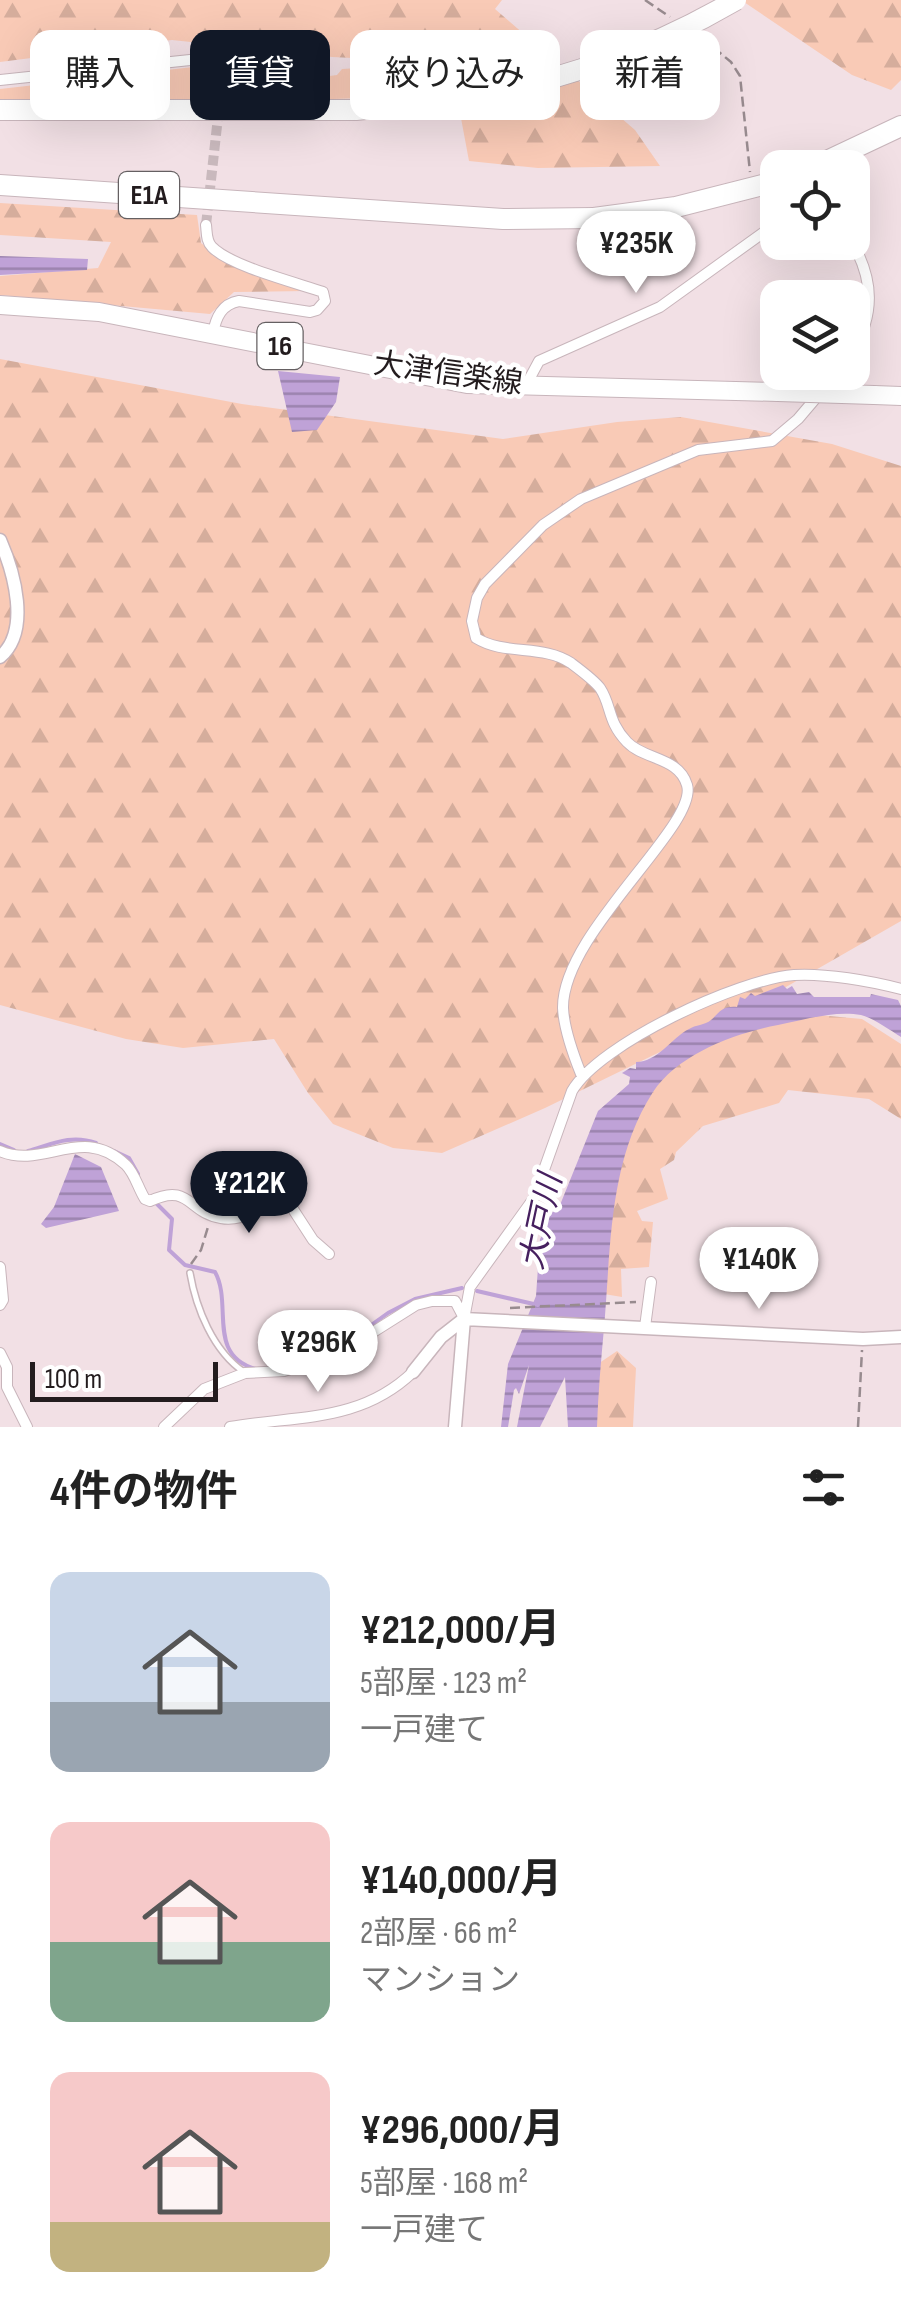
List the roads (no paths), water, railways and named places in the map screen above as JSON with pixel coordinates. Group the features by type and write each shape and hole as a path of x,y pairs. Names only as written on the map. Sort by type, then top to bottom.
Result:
{"highway":[{"path":"0,110 356,110 464,99 596,67 672,35 736,0"},
{"path":"850,150 901,126"},
{"name":"E1A","path":"0,185 503,219 640,213 760,186"}],"main road":[{"name":"大津信楽線","path":"0,305 99,312 467,384 901,396"}],"street":[{"path":"0,80 190,60"},
{"path":"206,225 208,242 215,250 250,267 323,292 325,301 310,312 239,301 228,303 215,318 213,333"},
{"path":"525,387 539,361 660,307 760,235"},
{"path":"581,1074 563,1008 569,976 593,928 677,822 688,800 688,785 676,767 630,746 610,722 600,688 568,661 545,653 491,647 476,638 472,621 477,598 525,540 582,498 698,450 772,441 823,390"},
{"path":"0,540 17,603 12,640 0,657"},
{"path":"455,1427 470,1287 534,1198 581,1074 628,1042 755,982 796,975 901,989"},
{"path":"0,1152 31,1156 84,1145 124,1163 140,1191 153,1200 167,1193 180,1194 226,1220 289,1203 313,1240 329,1254"},
{"path":"0,1266 0,1305"},
{"path":"645,1327 651,1282"},
{"path":"164,1427 204,1389 245,1373 284,1372 340,1354 397,1315 432,1301 455,1301 464,1319"},
{"path":"230,1427 354,1409 380,1398 413,1372 449,1330 464,1319 901,1337"},
{"path":"0,1353 6,1367 4,1385 27,1427"}],"lane":[{"path":"190,1272 197,1309 224,1351 245,1373"}],"waterway":[{"path":"28,1151 70,1140 96,1143"},
{"path":"0,1144 14,1150"},
{"path":"114,1151 129,1158 138,1174"},
{"path":"156,1203 172,1219 169,1250 185,1265 215,1272 226,1341 241,1362 256,1369"},
{"path":"299,1361 349,1341 415,1299 462,1288"},
{"path":"477,1291 538,1305"}],"tunnel":[{"path":"206,225 218,120"}],"water label":[{"name":"大戸川","path":"542,1222"}]}
